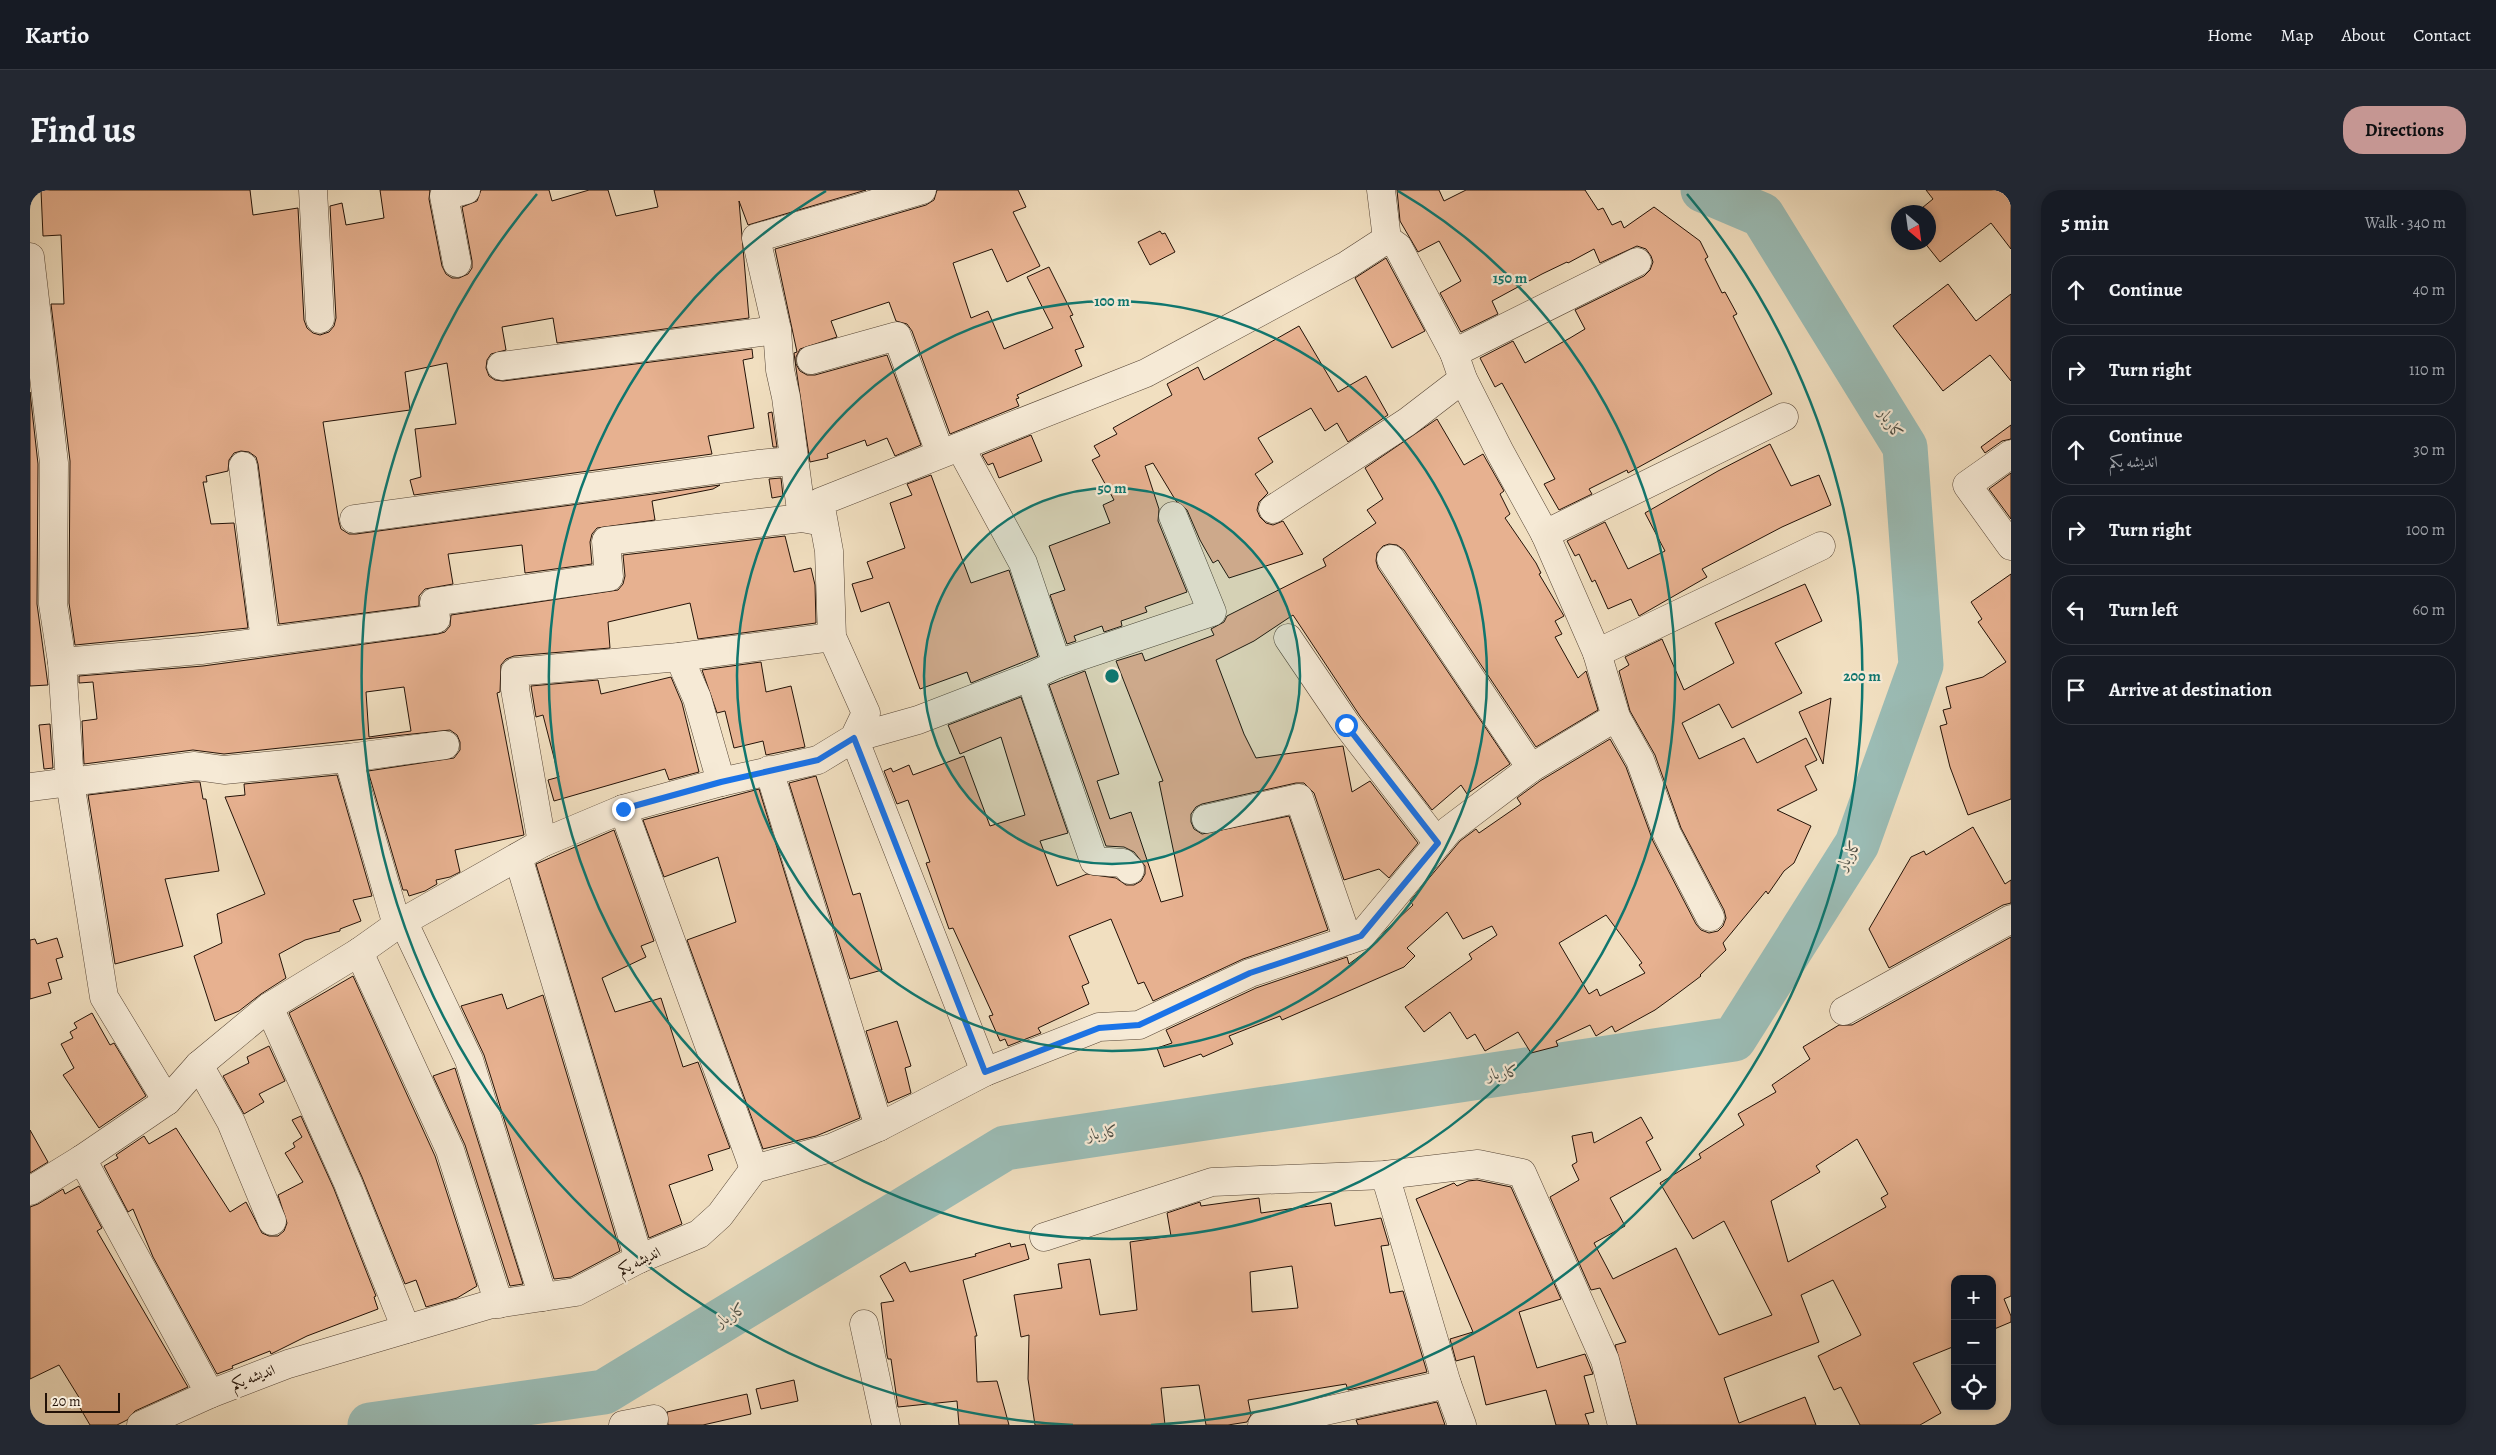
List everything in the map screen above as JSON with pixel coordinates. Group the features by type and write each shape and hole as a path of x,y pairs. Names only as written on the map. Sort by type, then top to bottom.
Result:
{"street":[{"path":"313,190 320,319"},
{"path":"457,263 444,196 466,190"},
{"path":"922,190 756,238 777,330 780,370 786,397 794,461 813,520 829,551 832,637 866,713 854,738 985,1072"},
{"path":"1381,190 1387,239 1398,247 1454,353 1464,379 1500,452 1545,534 1597,653 1616,717 1643,766 1667,834 1710,917"},
{"path":"813,520 820,502 1146,373 1347,265 1387,239"},
{"path":"30,258 54,463 54,604 62,662 70,782 104,997 167,1101"},
{"path":"1454,353 1637,262"},
{"path":"501,366 777,330"},
{"path":"811,360 897,336 950,450 1022,563 1057,664"},
{"path":"1273,509 1407,422 1464,379"},
{"path":"1545,534 1784,417"},
{"path":"2011,454 1966,484 2011,546"},
{"path":"354,519 758,464 794,461"},
{"path":"243,466 265,641"},
{"path":"30,1191 82,1159 167,1101 199,1065 269,1007 359,952 400,923 542,843 623,809 721,782 818,760 854,738 918,720 1030,677 1057,664 1212,612 1173,516"},
{"path":"62,662 201,650 436,619 434,602 609,577 606,541 813,520"},
{"path":"1597,653 1821,546"},
{"path":"1391,559 1531,768"},
{"path":"542,843 515,689 515,672 679,657 832,637"},
{"path":"1288,638 1346,725 1438,843"},
{"path":"679,657 697,698 721,782"},
{"path":"1030,677 1094,861 1123,863 1130,870"},
{"path":"623,809 754,1169 831,1148 879,1127 985,1072 1099,1028 1139,1025 1250,973 1361,936 1449,830 1531,768 1616,717"},
{"path":"30,787 195,766 224,770 348,758 445,745"},
{"path":"348,758 400,923 470,1060 543,1297"},
{"path":"769,770 879,1127"},
{"path":"1206,819 1299,798 1348,940"},
{"path":"518,857 638,1259"},
{"path":"1844,1011 2011,919"},
{"path":"359,952 450,1150 499,1304"},
{"path":"269,1007 348,1183 406,1329"},
{"path":"199,1065 231,1122 272,1221"},
{"path":"82,1159 210,1394"},
{"path":"1044,1237 1212,1182 1385,1175 1478,1164 1522,1173 1605,1360 1622,1425"},
{"name":"اندیشه یکم","path":"141,1425 210,1394 288,1364 499,1304 576,1292 638,1259 699,1234 720,1216 754,1169"},
{"path":"1385,1175 1447,1384 1462,1425"},
{"path":"864,1324 886,1425"},
{"path":"1262,1425 1447,1384"},
{"path":"623,1425 654,1419"}],"building":[{"path":"41,190 250,190 253,215 298,208 304,320 307,328 313,333 320,335 329,332 334,326 336,318 330,206 342,203 346,225 384,218 380,190 430,190 429,199 442,266 446,274 452,278 459,278 468,274 472,268 462,207 477,201 481,190 549,190 552,201 589,190 608,190 616,216 658,207 654,190 866,190 748,225 739,201 749,318 557,343 553,318 502,327 506,350 491,354 487,360 486,368 489,376 495,380 503,381 752,349 753,358 743,360 754,428 708,436 712,454 414,495 410,480 421,477 415,429 456,424 447,363 405,372 410,410 323,422 339,522 341,529 349,534 720,485 713,489 652,501 655,520 597,528 592,534 590,542 592,564 525,573 522,545 448,554 453,584 425,589 419,596 419,606 279,624 258,464 256,457 249,452 241,451 234,453 229,460 228,471 206,476 207,482 203,482 211,524 234,523 248,628 75,645 69,603 70,461 51,304 64,304 61,235 43,236"},
{"path":"937,190 1018,190 1026,207 1013,212 1040,266 1007,282 992,249 953,263 971,318 988,311 1004,349 1053,328 1027,277 1049,267 1073,315 1070,316 1084,347 1075,350 1082,366 1017,395 1019,398 1016,399 1019,406 950,434 912,331 907,324 896,321 889,302 831,321 837,337 800,349 796,357 796,364 800,371 807,375 815,375 887,355 921,445 895,456 887,438 867,446 865,440 827,454 828,458 810,462 794,353 797,352 775,249 926,205 934,200"},
{"path":"1397,190 1439,190 1444,201 1466,190 1585,190 1598,210 1603,208 1612,225 1621,221 1624,228 1654,207 1700,241 1708,257 1705,259 1722,293 1725,292 1737,314 1733,316 1772,394 1628,473 1627,470 1589,489 1592,494 1559,510 1544,484 1555,479 1502,383 1495,387 1480,358 1513,341 1525,363 1570,338 1585,329 1575,310 1644,276 1650,270 1653,262 1651,256 1646,249 1637,246 1600,263 1594,249 1492,301 1498,314 1461,332 1440,293 1461,281 1439,241 1418,252 1400,221"},
{"path":"1926,190 2011,190 2011,249 1991,223 1940,262 1930,250 1936,250 1936,205 1926,205 1933,199"},
{"path":"1160,231 1162,234 1165,233 1175,252 1150,265 1138,242"},
{"path":"1386,258 1425,331 1392,348 1355,278"},
{"path":"1948,284 1976,321 2011,294 2011,381 1990,355 1943,391 1893,326"},
{"path":"1299,326 1338,392 1366,376 1388,415 1348,442 1337,423 1325,431 1311,408 1258,438 1273,462 1255,474 1268,493 1259,502 1257,510 1260,517 1266,523 1273,525 1283,521 1303,554 1229,578 1218,560 1213,563 1200,540 1187,510 1176,501 1153,463 1145,466 1159,509 1158,521 1187,592 1145,607 1147,612 1121,621 1122,626 1104,632 1102,626 1074,636 1076,641 1067,644 1050,595 1065,590 1049,546 1110,523 1103,505 1114,500 1092,460 1100,456 1094,446 1117,434 1113,428 1172,395 1167,384 1198,367 1204,380"},
{"path":"30,392 38,464 37,604 48,685 30,686"},
{"path":"772,412 777,447 773,447 768,413"},
{"path":"1437,419 1464,465 1483,454 1504,491 1500,494 1510,514 1505,518 1536,563 1541,573 1539,574 1564,616 1555,621 1562,634 1555,637 1578,678 1586,671 1598,710 1536,747 1404,550 1397,545 1389,544 1383,546 1377,553 1376,561 1378,568 1510,764 1467,794 1461,785 1432,810 1360,716 1293,615 1254,641 1216,660 1244,734 1256,758 1343,746 1352,792 1370,781 1418,843 1389,878 1379,869 1344,880 1314,793 1304,783 1296,783 1202,804 1196,807 1191,814 1191,822 1194,829 1202,834 1289,816 1328,930 1243,959 1153,1001 1144,982 1138,984 1111,919 1069,936 1089,983 1082,986 1089,1004 1038,1028 1041,1033 1008,1046 1005,1039 1000,1041 989,1016 993,1015 953,928 949,929 926,863 930,862 908,800 897,804 884,771 891,768 893,772 909,765 913,775 964,756 990,826 1025,815 1001,737 960,754 948,725 1021,697 1068,833 1040,841 1057,886 1087,874 1116,878 1126,885 1134,885 1141,881 1145,874 1145,866 1134,852 1124,847 1106,846 1049,685 1085,671 1119,774 1097,781 1110,819 1131,812 1161,902 1183,896 1159,782 1163,781 1116,661 1142,653 1145,661 1214,635 1211,629 1224,622 1227,616 1326,566 1323,559 1376,523 1367,510 1383,499 1365,468"},
{"path":"2011,425 2011,439 2002,441 1985,453 1981,447"},
{"path":"1031,435 1042,461 999,478 993,463 988,465 982,455"},
{"path":"1770,444 1791,486 1819,475 1831,505 1782,527 1702,569 1707,577 1639,616 1631,599 1608,609 1595,580 1592,582 1579,554 1575,556 1567,541 1605,522 1628,569 1665,551 1645,513"},
{"path":"2011,473 2011,519 1989,489"},
{"path":"931,475 971,583 1009,570 1038,656 971,683 967,672 920,689 889,602 861,612 852,584 873,578 867,562 905,548 890,503 912,495 907,484"},
{"path":"781,478 783,496 772,498 769,479"},
{"path":"785,536 794,572 811,568 815,585 816,623 698,639 690,603 608,622 610,648 514,656 506,659 501,665 500,692 497,693 524,835 455,850 460,872 450,877 436,880 437,884 425,891 409,896 407,890 403,890 368,771 454,758 460,750 460,742 457,735 450,730 224,754 193,750 84,764 82,721 97,719 93,682 79,683 79,676 203,666 438,634 445,632 450,626 451,615 618,590 623,584 625,576 623,555","holes":["404,687 411,731 369,737 366,692"]},
{"path":"2011,574 2011,799 1968,815 1950,767 1940,726 1947,724 1943,710 1951,708 1946,687 1983,677 2006,662 1978,622 1982,619 1971,602"},
{"path":"1805,584 1822,621 1775,643 1802,693 1732,728 1719,704 1682,723 1699,759 1744,738 1757,763 1806,738 1817,760 1805,766 1817,790 1777,810 1811,826 1794,863 1784,871 1768,894 1766,891 1723,943 1726,950 1701,976 1655,1010 1615,1032 1612,1026 1596,1036 1590,1025 1556,1041 1558,1046 1531,1053 1518,1032 1485,1051 1475,1034 1467,1039 1450,1012 1424,1032 1405,1007 1472,959 1469,954 1497,935 1492,926 1463,939 1447,912 1407,948 1415,956 1404,967 1282,1020 1280,1016 1229,1036 1233,1044 1203,1057 1201,1054 1164,1067 1157,1048 1172,1043 1166,1030 1256,988 1347,957 1349,964 1373,946 1386,930 1413,905 1410,901 1460,841 1476,829 1479,833 1521,804 1517,798 1540,781 1610,739 1626,767 1653,841 1696,924 1701,930 1709,933 1718,931 1723,926 1726,918 1724,910 1681,828 1655,755 1630,711 1619,671 1629,665 1625,657 1662,639 1684,690 1734,663 1715,623","holes":["1606,915 1642,963 1639,965 1645,973 1600,996 1597,989 1589,994 1559,943"]},
{"path":"761,662 766,692 791,686 805,747 766,755 763,741 734,748 725,711 717,713 702,670"},
{"path":"671,677 682,703 699,772 669,780 665,769 554,801 548,780 559,777 543,715 536,717 531,686 598,680 601,694"},
{"path":"1831,698 1823,764 1799,712"},
{"path":"50,724 53,768 44,769 39,725"},
{"path":"337,775 372,896 353,900 361,921 340,929 340,931 305,940 279,954 286,978 239,1011 215,1021 194,956 222,943 217,914 265,894 225,797 245,795 244,784"},
{"path":"816,776 853,895 860,893 882,970 850,979 789,783"},
{"path":"200,782 203,799 206,799 219,871 165,879 183,946 115,964 88,795"},
{"path":"759,789 860,1118 816,1136 763,1149 687,940 736,922 718,857 664,877 643,820"},
{"path":"1973,827 2005,884 2011,880 2011,903 2003,905 1889,968 1869,929 1911,857 1924,851 1926,855"},
{"path":"614,830 654,941 641,946 646,957 602,978 615,1012 661,998 683,1067 698,1062 730,1148 708,1155 713,1170 669,1185 682,1224 649,1238 536,864"},
{"path":"2011,937 2011,1296 2004,1299 2011,1316 2011,1322 1996,1328 1996,1275 1951,1275 1951,1348 1913,1363 1941,1413 1920,1425 1860,1425 1841,1387 1834,1390 1818,1356 1861,1335 1833,1280 1801,1295 1819,1342 1724,1378 1739,1423 1805,1397 1816,1425 1637,1425 1615,1345 1626,1342 1600,1288 1591,1290 1550,1197 1579,1180 1572,1165 1577,1162 1572,1136 1592,1132 1594,1143 1641,1117 1653,1138 1646,1142 1661,1170 1610,1198 1625,1226 1594,1243 1613,1279 1676,1248 1719,1335 1772,1315 1724,1221 1693,1239 1660,1183 1701,1158 1699,1154 1744,1125 1738,1114 1776,1092 1772,1085 1810,1059 1803,1047 1839,1025 1852,1025","holes":["1857,1139 1888,1194 1881,1198 1886,1207 1788,1262 1771,1201 1820,1172 1816,1166"]},
{"path":"57,938 63,957 56,959 62,979 48,983 51,993 30,999 30,940 35,939 37,944"},
{"path":"353,976 435,1156 477,1286 457,1298 426,1307 416,1280 405,1284 362,1177 289,1013"},
{"path":"502,994 507,1009 543,995 620,1251 571,1277 554,1279 484,1055 461,1006"},
{"path":"92,1013 110,1045 114,1043 146,1096 99,1128 63,1075 74,1068 61,1044 73,1038 70,1032 77,1028 74,1023"},
{"path":"897,1021 911,1066 905,1068 911,1093 888,1103 866,1031"},
{"path":"269,1046 285,1081 259,1094 264,1102 244,1114 223,1076 249,1063 247,1057"},
{"path":"455,1068 523,1284 510,1286 465,1145 433,1076"},
{"path":"301,1116 334,1189 376,1296 374,1297 378,1309 307,1336 271,1354 270,1351 232,1366 233,1368 217,1374 153,1257 133,1209 128,1212 104,1166 118,1158 116,1155 144,1136 149,1144 176,1128 230,1212 246,1202 262,1233 269,1236 278,1236 284,1231 287,1223 278,1195 303,1182 285,1153 295,1147 293,1143 302,1137 292,1120"},
{"path":"30,1130 48,1162 30,1173"},
{"path":"1477,1180 1511,1187 1561,1299 1519,1312 1537,1368 1585,1354 1593,1374 1584,1376 1594,1412 1585,1414 1589,1425 1556,1425 1546,1390 1486,1405 1474,1356 1456,1361 1450,1339 1473,1332 1416,1199 1454,1183 1457,1186 1468,1181"},
{"path":"79,1186 102,1228 97,1231 188,1387 135,1411 127,1420 117,1425 90,1425 76,1401 80,1399 59,1365 30,1379 30,1207 63,1189 65,1194"},
{"path":"1259,1198 1261,1213 1331,1203 1335,1226 1381,1218 1389,1245 1381,1246 1390,1293 1403,1291 1427,1372 1348,1390 1346,1384 1248,1400 1251,1415 1247,1422 1228,1425 1206,1425 1199,1385 1161,1388 1165,1425 1035,1425 1028,1379 1029,1335 1021,1337 1014,1295 1062,1288 1058,1264 1090,1259 1100,1315 1137,1310 1130,1242 1171,1236 1167,1213 1200,1202 1201,1206","holes":["1292,1266 1298,1308 1252,1312 1250,1272"]},
{"path":"1010,1243 1011,1247 1025,1244 1029,1259 963,1280 977,1336 975,1336 977,1382 997,1381 1009,1425 959,1425 957,1401 898,1407 891,1359 888,1359 887,1355 881,1303 894,1301 880,1276 905,1262 910,1272 976,1256 975,1254"},
{"path":"794,1380 798,1401 761,1409 756,1389"},
{"path":"747,1394 751,1414 703,1425 668,1425 667,1412"},
{"path":"1437,1402 1445,1425 1358,1425 1356,1420"}],"waterway":[{"name":"کاربار","path":"370,1425 604,1392 1005,1148 1734,1039 1857,844 1921,665 1905,447 1762,215 1703,190"}],"route":[{"path":"623,809 721,782 818,760 854,738 985,1072 1099,1028 1139,1025 1250,973 1361,936 1438,843 1346,725"}]}
